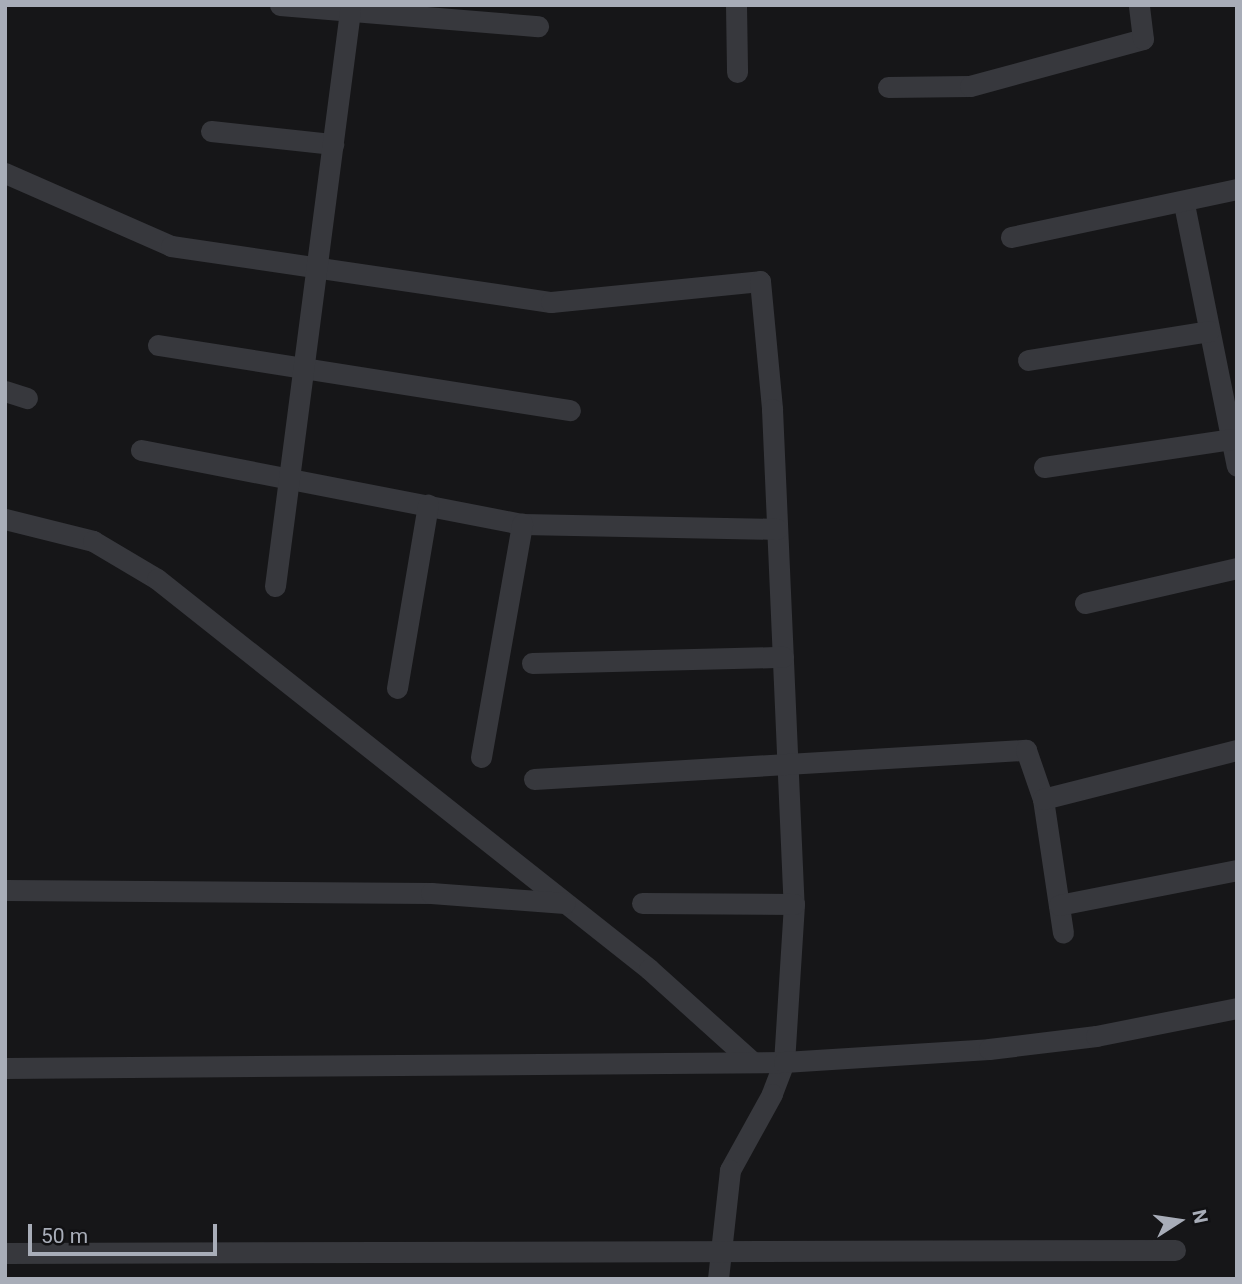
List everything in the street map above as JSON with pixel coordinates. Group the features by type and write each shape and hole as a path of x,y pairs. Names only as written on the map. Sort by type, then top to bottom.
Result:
{"street":[{"path":"280,5 350,12 409,11 538,26"},
{"path":"736,5 737,72"},
{"path":"888,87 970,86 1143,39 1139,5"},
{"path":"275,586 350,12"},
{"path":"211,131 333,144"},
{"path":"5,173 171,246 551,302 760,281 777,529 794,904 784,1062 772,1094 730,1170 717,1252 718,1279"},
{"path":"1012,237 1184,205 1237,189"},
{"path":"1184,205 1237,466"},
{"path":"1028,360 1209,331"},
{"path":"158,345 570,410"},
{"path":"5,391 27,398"},
{"path":"1044,467 1231,439"},
{"path":"141,450 522,524 777,529"},
{"path":"397,688 428,505"},
{"path":"5,519 93,541 158,579 565,903 751,1061"},
{"path":"481,757 522,524"},
{"path":"1085,603 1237,568"},
{"path":"532,663 783,657"},
{"path":"534,779 1026,750 1043,799 1063,933"},
{"path":"1043,799 1237,750"},
{"path":"1059,905 1237,870"},
{"path":"5,890 431,893 565,903"},
{"path":"642,904 794,904"},
{"path":"5,1068 784,1062 989,1049 1096,1036 1237,1008"},
{"path":"5,1253 1175,1250"}]}
